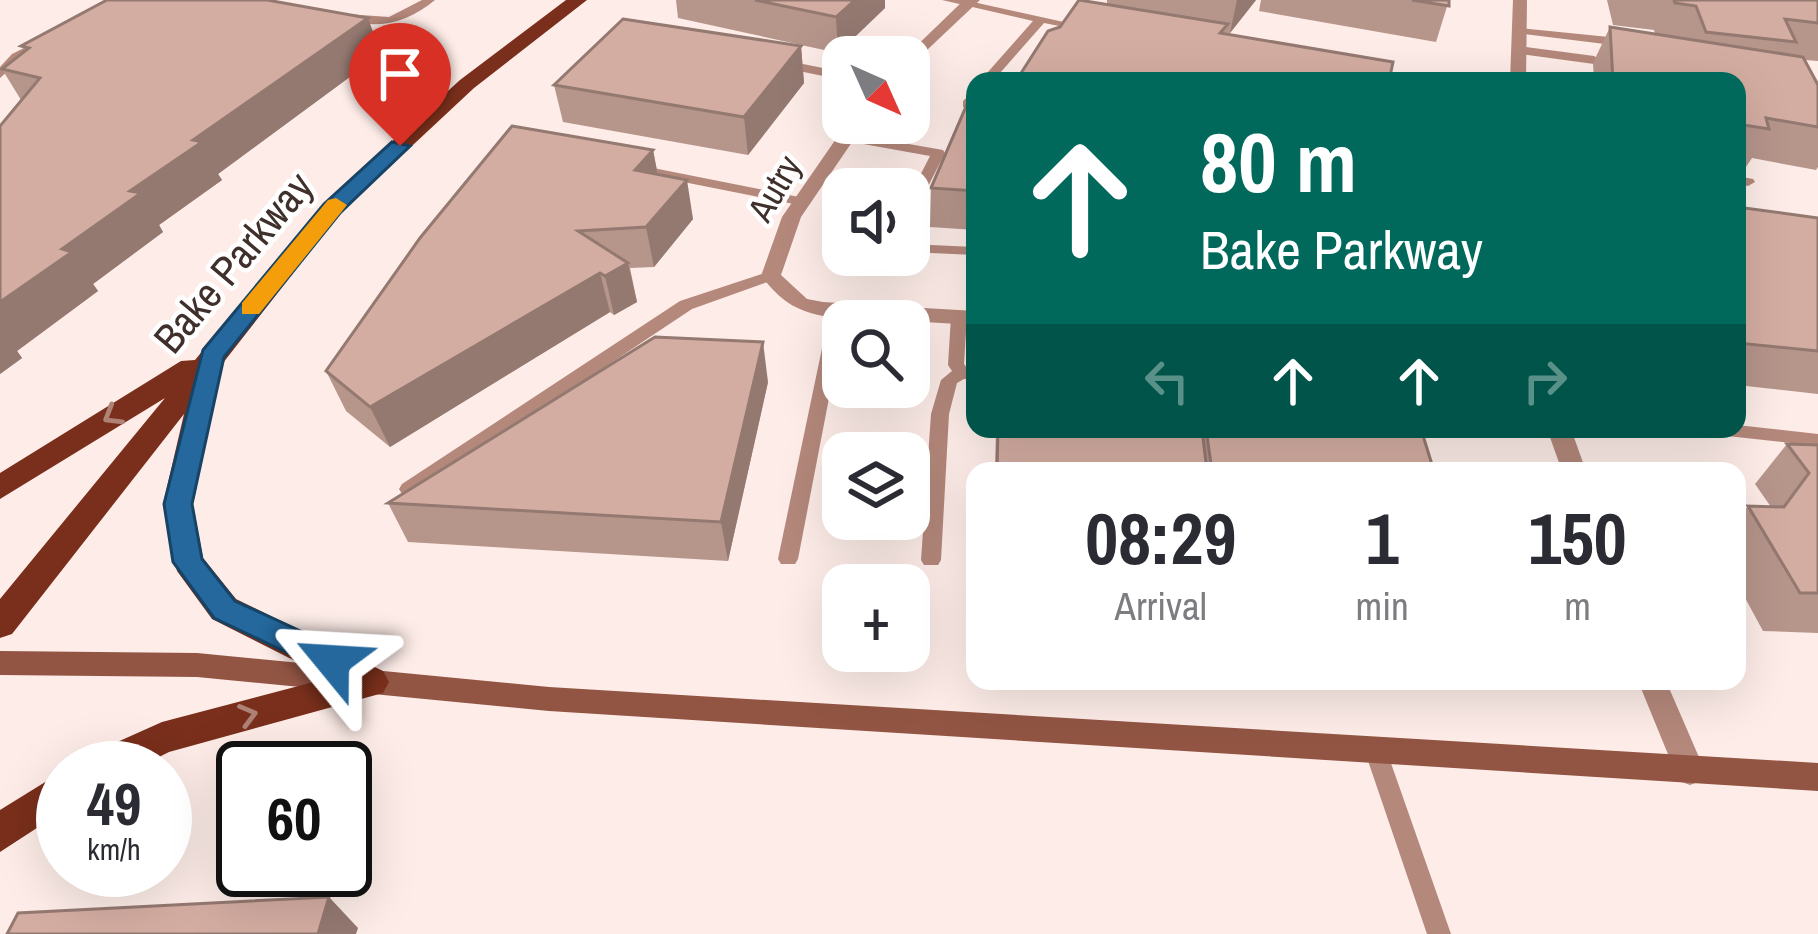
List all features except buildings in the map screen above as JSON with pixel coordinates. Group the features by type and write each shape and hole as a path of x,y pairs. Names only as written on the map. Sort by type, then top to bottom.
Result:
{"main road":[{"name":"Bake Parkway","path":"0,624 332,208 467,84 578,0"},
{"path":"0,488 212,356"},
{"path":"212,356 178,504 188,562 224,609 371,682"},
{"path":"0,663 197,665 549,699 1818,777"},
{"path":"156,741 371,682"},
{"path":"0,833 36,808"}],"street":[{"path":"1517,0 1518,72"},
{"path":"930,41 970,2"},
{"name":"Autry","path":"776,283 772,257 842,144"},
{"path":"776,283 800,304 822,307"},
{"path":"930,315 966,317"},
{"path":"1656,690 1690,770"}],"lane":[{"path":"340,16 397,22 430,0"},
{"path":"948,0 1111,33"},
{"path":"994,72 1040,20"},
{"path":"0,74 16,57 65,30"},
{"path":"1519,31 1645,45"},
{"path":"1519,50 1594,60"},
{"path":"761,60 822,72"},
{"path":"904,144 938,153 930,169"},
{"path":"617,165 804,202"},
{"path":"930,249 966,251"},
{"path":"408,489 686,305 776,283"},
{"path":"966,320 954,354 966,371"},
{"path":"931,560 943,392 949,380 966,375"},
{"path":"788,559 822,390"},
{"path":"1746,432 1818,440"},
{"path":"1375,749 1439,934"}],"slow traffic":[{"path":"250,308 336,205"}],"route":[{"path":"332,661 224,609 188,562 178,504 212,356 332,208 400,146"}]}
